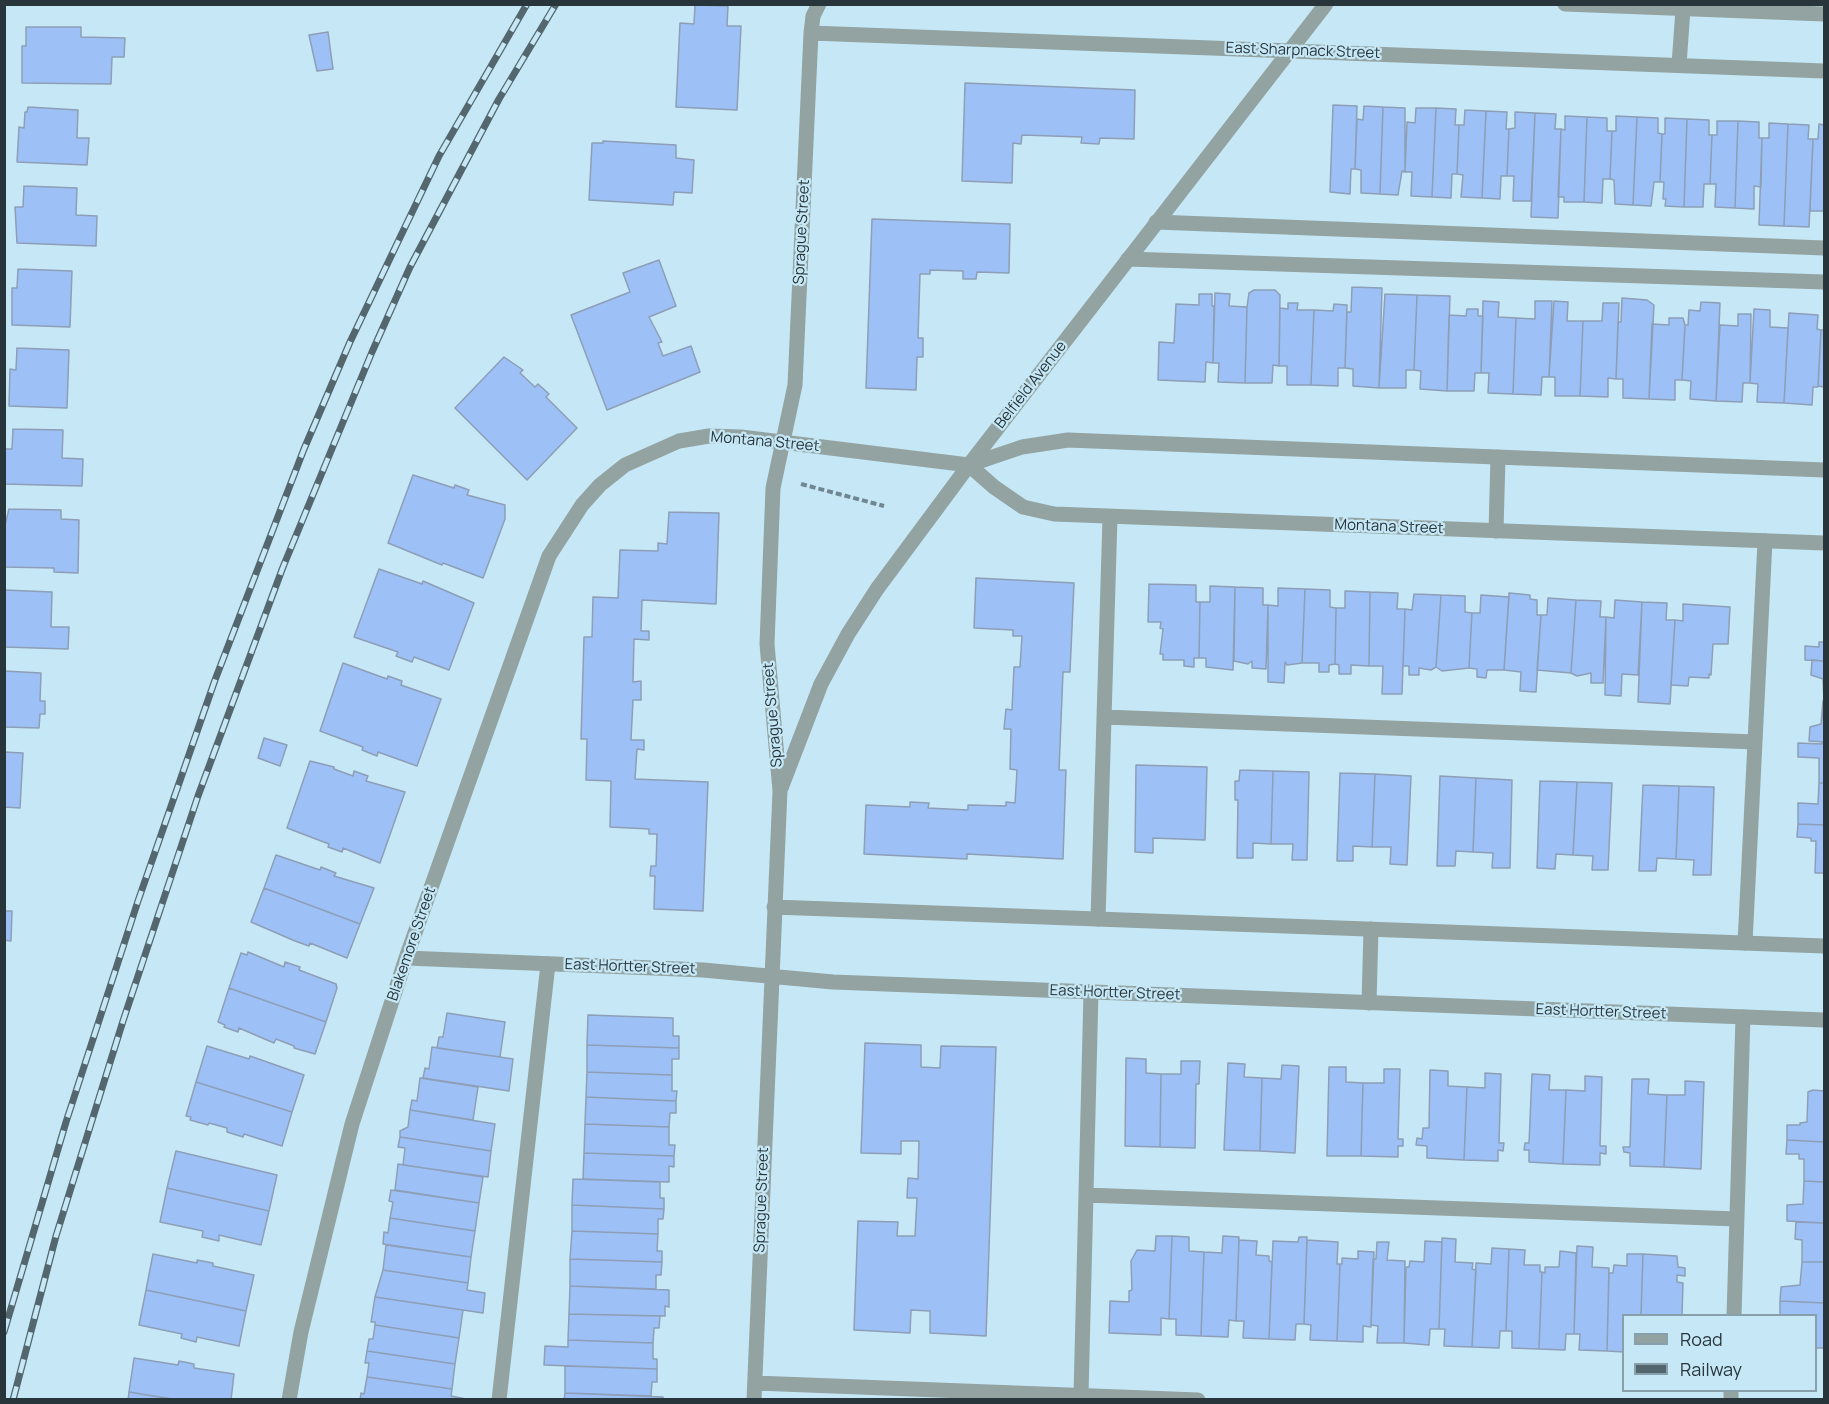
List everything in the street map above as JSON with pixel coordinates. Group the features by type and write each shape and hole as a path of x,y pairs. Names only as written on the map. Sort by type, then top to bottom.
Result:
{"street":[{"path":"811,33 813,16 819,4"},
{"name":"Belfield Avenue","path":"780,791 821,684 848,634 910,543 1326,4"},
{"path":"1565,4 1824,14"},
{"path":"1678,65 1683,9"},
{"name":"East Sharpnack Street","path":"811,33 1824,71"},
{"name":"Sprague Street","path":"754,1400 780,791 767,644 773,488 795,385 811,33"},
{"path":"1156,222 1824,248"},
{"path":"1128,259 1824,282"},
{"name":"Montana Street","path":"582,505 625,465 679,441 709,436 783,442 969,465 1022,447 1068,440 1824,470"},
{"path":"1496,531 1498,457"},
{"name":"Montana Street","path":"969,465 994,487 1023,507 1054,514 1824,543"},
{"name":"Blakemore Street","path":"289,1400 301,1332 335,1184 366,1079 406,958 549,556 582,505"},
{"path":"1098,919 1110,517"},
{"path":"1745,943 1765,541"},
{"path":"1104,717 1755,742"},
{"path":"774,907 1824,946"},
{"path":"1369,1003 1371,929"},
{"name":"East Hortter Street","path":"406,958 703,970 833,982 1824,1020"},
{"path":"500,1400 548,964"},
{"path":"1081,1395 1091,992"},
{"path":"1734,1314 1743,1017"},
{"path":"1086,1195 1737,1219"},
{"path":"755,1383 1198,1400"}],"path":[{"path":"800,484 884,506"}],"building":[{"path":"695,5 728,6 727,26 741,26 737,110 676,107 680,23 694,24"},
{"path":"26,27 81,27 81,37 125,38 124,57 112,57 111,84 22,83 22,46 26,46"},
{"path":"328,32 333,69 317,71 309,35"},
{"path":"965,83 1135,90 1134,139 1100,138 1099,144 1081,143 1082,137 1022,135 1021,144 1013,143 1012,183 962,181"},
{"path":"1333,105 1357,106 1355,169 1351,169 1350,194 1330,192"},
{"path":"1364,106 1383,107 1380,194 1361,193 1361,170 1355,169 1357,119 1363,120"},
{"path":"28,107 78,110 77,138 89,138 87,165 17,162 19,127 24,128 25,112"},
{"path":"1383,107 1405,108 1405,172 1402,171 1398,195 1380,194"},
{"path":"1416,108 1436,108 1432,197 1411,196 1412,172 1405,172 1407,122 1415,123"},
{"path":"1436,108 1456,109 1455,125 1459,125 1457,174 1452,174 1451,198 1432,197"},
{"path":"1465,110 1486,111 1482,198 1461,197 1463,175 1457,174 1459,125 1464,125"},
{"path":"1486,111 1507,112 1506,129 1509,129 1507,176 1501,176 1500,199 1482,198"},
{"path":"1515,112 1535,113 1531,201 1513,201 1514,176 1507,176 1509,129 1515,128"},
{"path":"1535,113 1556,114 1555,129 1561,129 1558,218 1531,217"},
{"path":"1565,116 1587,117 1584,202 1564,202 1564,197 1558,197 1561,129 1565,130"},
{"path":"1616,116 1637,117 1633,205 1615,204 1614,180 1610,179 1612,131 1616,131"},
{"path":"1587,117 1607,118 1607,131 1612,131 1610,179 1603,179 1602,203 1584,202"},
{"path":"1637,117 1658,118 1658,133 1662,134 1660,182 1654,182 1651,206 1633,205"},
{"path":"1665,118 1687,119 1684,207 1665,206 1666,199 1663,199 1664,182 1660,182"},
{"path":"1687,119 1709,120 1709,135 1712,135 1710,184 1704,184 1703,207 1684,207"},
{"path":"1717,121 1738,121 1735,208 1715,207 1716,184 1710,184 1712,135 1717,135"},
{"path":"1738,121 1759,122 1759,138 1762,138 1761,187 1754,186 1754,209 1735,208"},
{"path":"1769,123 1788,124 1784,226 1759,225 1762,138 1769,138"},
{"path":"1788,124 1809,125 1808,139 1813,139 1809,227 1784,226"},
{"path":"1819,124 1824,125 1824,211 1810,211 1813,139 1818,139"},
{"path":"603,141 676,145 676,158 694,160 692,193 674,192 673,205 589,200 592,143 603,143"},
{"path":"24,186 77,188 76,215 97,216 96,246 17,243 15,207 23,207"},
{"path":"872,219 1010,224 1009,273 977,272 976,279 963,279 963,271 930,270 930,274 920,274 918,338 923,338 923,357 917,357 916,390 866,388"},
{"path":"659,260 676,306 649,317 662,342 658,343 663,356 691,346 700,372 607,410 571,315 630,292 623,273"},
{"path":"18,269 72,271 70,327 12,325 12,288 17,288"},
{"path":"1352,287 1382,288 1379,388 1353,386 1353,369 1345,368 1347,312 1351,312"},
{"path":"1254,290 1275,290 1280,295 1279,366 1273,365 1272,383 1245,383 1247,307 1249,293"},
{"path":"1215,293 1230,294 1229,306 1247,307 1245,383 1218,382 1219,363 1213,363"},
{"path":"1199,294 1212,294 1212,306 1214,306 1213,363 1206,362 1205,382 1158,380 1159,342 1174,343 1176,304 1199,305"},
{"path":"1385,294 1417,295 1414,370 1406,370 1406,388 1379,388"},
{"path":"1417,295 1450,296 1447,391 1420,389 1421,371 1414,370"},
{"path":"1622,298 1647,300 1654,305 1649,399 1623,398 1623,379 1616,379 1618,322 1621,322"},
{"path":"1483,301 1499,302 1498,317 1516,318 1513,394 1488,393 1489,373 1481,373"},
{"path":"1535,301 1552,301 1549,377 1542,377 1541,395 1513,394 1516,318 1535,319"},
{"path":"1554,301 1568,302 1567,321 1583,321 1580,396 1555,396 1555,377 1549,377"},
{"path":"1701,302 1720,303 1716,401 1690,399 1691,381 1682,380 1685,325 1688,325 1689,310 1700,311"},
{"path":"1288,303 1298,303 1297,310 1314,310 1311,385 1287,385 1287,366 1279,366 1280,308 1288,309"},
{"path":"1603,303 1619,303 1616,379 1608,378 1608,397 1580,396 1583,321 1602,321"},
{"path":"1334,304 1347,305 1345,368 1338,368 1338,386 1311,385 1314,310 1333,311"},
{"path":"1467,309 1478,309 1478,316 1483,316 1481,373 1475,373 1474,391 1447,391 1449,315 1466,316"},
{"path":"1754,309 1770,310 1770,327 1788,328 1784,403 1757,402 1758,384 1750,383"},
{"path":"1789,313 1818,315 1817,329 1821,330 1818,387 1813,387 1812,405 1784,403"},
{"path":"1738,314 1751,314 1750,383 1743,383 1742,402 1716,401 1720,325 1738,326"},
{"path":"1669,318 1683,318 1685,325 1682,380 1675,380 1675,400 1649,399 1652,324 1669,325"},
{"path":"1821,330 1824,330 1824,387 1818,386"},
{"path":"17,348 69,350 67,408 9,406 10,369 16,370"},
{"path":"504,357 523,370 520,373 535,387 538,384 549,394 546,397 577,428 527,480 455,408"},
{"path":"13,429 63,430 62,458 83,459 82,486 4,484 5,449 12,449"},
{"path":"413,475 454,488 455,485 469,490 467,495 505,505 505,519 483,578 443,563 442,565 388,543"},
{"path":"9,509 61,510 61,519 79,520 78,573 54,572 54,568 4,567 4,529"},
{"path":"669,512 719,513 716,604 642,600 641,631 649,631 649,640 634,639 633,682 641,681 641,700 633,700 631,740 644,740 644,750 637,749 635,779 708,782 703,911 654,909 655,876 650,876 651,866 656,866 657,834 649,834 649,829 610,827 611,781 586,780 587,739 581,739 584,637 592,637 593,597 618,598 620,550 658,551 658,543 667,544"},
{"path":"379,569 422,584 423,581 474,603 449,670 414,657 412,662 396,656 398,652 354,637"},
{"path":"976,578 1074,583 1070,672 1063,672 1059,770 1066,770 1063,859 967,854 967,859 864,854 866,805 910,807 910,802 929,803 928,808 968,810 968,805 1006,806 1006,802 1015,803 1017,770 1010,769 1011,729 1004,729 1006,709 1012,710 1014,667 1020,667 1022,636 1013,636 1013,630 974,628"},
{"path":"1149,584 1196,585 1196,602 1200,602 1199,658 1194,658 1194,667 1184,666 1184,660 1163,660 1163,654 1160,654 1163,629 1160,628 1161,622 1148,622"},
{"path":"1210,586 1235,587 1233,670 1206,667 1206,658 1199,658 1200,602 1210,602"},
{"path":"1235,587 1263,588 1263,605 1268,605 1266,669 1252,668 1252,661 1248,664 1234,661"},
{"path":"1278,588 1305,589 1302,663 1287,665 1285,662 1284,683 1268,682 1268,605 1278,606"},
{"path":"1305,589 1330,590 1330,607 1336,608 1335,664 1329,665 1329,672 1319,672 1319,663 1302,663"},
{"path":"4,590 52,592 51,627 69,627 68,649 4,647"},
{"path":"1345,591 1370,592 1369,666 1351,665 1351,674 1339,674 1339,665 1335,664 1336,608 1345,608"},
{"path":"1370,592 1398,593 1397,609 1405,609 1402,694 1382,694 1383,666 1369,666"},
{"path":"1509,593 1530,595 1530,599 1537,600 1537,615 1541,615 1536,692 1520,691 1521,672 1504,670"},
{"path":"1414,594 1441,595 1436,667 1431,670 1419,668 1419,675 1409,675 1409,666 1403,666 1405,609 1412,610"},
{"path":"1441,595 1465,596 1465,612 1472,613 1469,668 1442,671 1436,667"},
{"path":"1481,595 1509,597 1504,670 1487,670 1486,678 1477,677 1477,669 1469,668 1472,613 1480,613"},
{"path":"1548,598 1576,600 1571,673 1537,670 1541,615 1547,615"},
{"path":"1576,600 1601,601 1600,617 1606,617 1603,683 1591,683 1591,673 1577,676 1571,673"},
{"path":"1615,600 1642,602 1638,675 1622,674 1621,696 1605,695 1606,617 1614,618"},
{"path":"1642,602 1667,603 1666,620 1675,620 1670,704 1638,702"},
{"path":"1683,604 1730,607 1728,644 1713,644 1711,675 1709,674 1709,678 1689,677 1688,686 1671,685 1675,620 1683,621"},
{"path":"1819,642 1824,642 1824,661 1805,660 1805,646 1819,647"},
{"path":"1812,660 1824,661 1824,701 1823,679 1811,675"},
{"path":"343,663 387,679 388,676 402,681 401,685 441,699 417,766 378,752 377,756 362,750 363,747 320,731"},
{"path":"4,671 41,673 40,701 45,701 45,714 40,714 39,728 4,727"},
{"path":"1823,701 1824,742 1809,741 1810,727 1821,724"},
{"path":"264,738 287,745 280,766 258,758"},
{"path":"1824,742 1824,783 1819,783 1819,758 1798,757 1798,743 1822,744"},
{"path":"4,752 23,753 20,808 4,807"},
{"path":"310,761 334,767 334,769 353,776 354,771 368,776 366,781 405,792 380,863 343,848 342,852 328,847 329,844 287,828"},
{"path":"1136,765 1207,767 1205,840 1153,838 1153,853 1135,852"},
{"path":"1240,770 1273,771 1271,844 1253,843 1253,858 1237,858 1238,800 1235,800 1235,781 1239,781"},
{"path":"1273,771 1309,772 1307,860 1292,860 1293,844 1271,844"},
{"path":"1340,773 1375,774 1372,847 1353,846 1353,861 1337,861"},
{"path":"1375,774 1411,776 1407,865 1390,864 1391,847 1372,847"},
{"path":"1440,776 1476,778 1473,852 1456,851 1455,866 1437,866"},
{"path":"1476,778 1512,780 1510,868 1492,868 1493,853 1473,852"},
{"path":"1540,781 1577,782 1573,855 1556,854 1555,869 1537,868"},
{"path":"1577,782 1612,783 1608,870 1592,870 1593,856 1573,855"},
{"path":"1819,783 1824,783 1824,825 1798,824 1798,803 1818,804"},
{"path":"1643,785 1679,786 1676,859 1657,858 1656,871 1639,871"},
{"path":"1679,786 1714,787 1711,875 1693,875 1694,860 1676,859"},
{"path":"1798,824 1824,825 1824,873 1815,873 1816,841 1811,841 1811,838 1797,837"},
{"path":"276,855 320,870 321,867 336,873 334,876 374,888 360,924 264,888"},
{"path":"264,888 360,924 347,958 310,943 309,946 295,941 251,922"},
{"path":"4,911 12,911 11,941 4,940"},
{"path":"248,952 284,967 285,962 300,967 299,970 336,984 337,988 326,1022 229,988 241,953 247,955"},
{"path":"229,988 326,1022 315,1054 294,1048 276,1039 274,1043 239,1028 238,1032 224,1027 225,1025 218,1022"},
{"path":"447,1013 505,1022 500,1057 437,1048 439,1037 443,1037"},
{"path":"588,1015 673,1018 673,1036 679,1036 679,1048 587,1045"},
{"path":"865,1043 921,1045 921,1067 940,1068 941,1046 996,1047 986,1336 930,1333 930,1311 911,1310 910,1333 854,1330 858,1221 898,1222 897,1236 915,1236 917,1198 907,1198 908,1178 918,1179 919,1141 901,1141 901,1154 861,1153"},
{"path":"587,1045 679,1048 679,1059 672,1059 672,1075 587,1072"},
{"path":"207,1046 249,1059 250,1056 304,1075 292,1112 196,1082"},
{"path":"432,1047 513,1059 509,1091 423,1078 425,1068 429,1069"},
{"path":"1126,1058 1146,1059 1146,1073 1161,1074 1160,1147 1125,1146"},
{"path":"1181,1061 1200,1061 1199,1084 1196,1084 1195,1148 1160,1147 1161,1074 1181,1074"},
{"path":"1228,1063 1245,1064 1244,1077 1262,1078 1260,1151 1224,1150"},
{"path":"1282,1065 1299,1066 1295,1153 1260,1151 1262,1078 1281,1079"},
{"path":"1329,1067 1346,1067 1346,1082 1363,1083 1361,1156 1327,1156"},
{"path":"1384,1069 1400,1069 1398,1139 1403,1139 1403,1146 1398,1146 1398,1157 1361,1156 1363,1083 1384,1083"},
{"path":"1430,1070 1448,1071 1448,1086 1467,1087 1464,1160 1427,1158 1427,1146 1416,1145 1417,1138 1422,1139 1423,1128 1429,1128"},
{"path":"587,1072 672,1075 672,1091 677,1091 676,1101 586,1097"},
{"path":"1485,1073 1501,1074 1499,1143 1504,1143 1503,1151 1498,1150 1498,1161 1464,1160 1467,1087 1485,1088"},
{"path":"1532,1074 1550,1075 1549,1090 1566,1090 1563,1164 1529,1162 1529,1150 1524,1150 1525,1143 1529,1143"},
{"path":"1585,1076 1602,1077 1600,1146 1606,1146 1606,1154 1600,1153 1600,1165 1563,1164 1566,1090 1585,1091"},
{"path":"420,1078 478,1087 473,1120 410,1110 412,1100 417,1101"},
{"path":"1632,1079 1649,1079 1648,1094 1667,1095 1664,1167 1630,1166 1630,1153 1624,1152 1623,1147 1630,1147"},
{"path":"1685,1081 1704,1082 1701,1169 1664,1167 1667,1095 1685,1095"},
{"path":"196,1082 292,1112 282,1146 244,1134 243,1137 227,1132 227,1128 190,1120 191,1117 186,1116"},
{"path":"1824,1091 1824,1142 1787,1140 1787,1125 1800,1125 1800,1123 1807,1122 1808,1092"},
{"path":"586,1097 676,1101 676,1113 670,1113 669,1127 585,1124"},
{"path":"410,1110 495,1124 491,1151 400,1137 400,1131 408,1127"},
{"path":"585,1124 669,1127 669,1145 675,1145 674,1156 584,1153"},
{"path":"400,1137 491,1151 488,1177 403,1165 405,1148 398,1147"},
{"path":"1787,1140 1824,1142 1824,1182 1804,1181 1804,1159 1799,1159 1799,1154 1786,1154"},
{"path":"176,1151 277,1175 269,1211 167,1188"},
{"path":"584,1153 674,1156 674,1167 669,1166 669,1182 583,1179"},
{"path":"398,1164 483,1177 479,1203 395,1190"},
{"path":"573,1179 660,1182 660,1198 664,1198 664,1209 572,1205"},
{"path":"1804,1181 1824,1182 1824,1223 1787,1221 1787,1205 1803,1204"},
{"path":"167,1188 269,1211 261,1245 219,1235 219,1241 202,1237 203,1231 160,1222"},
{"path":"391,1190 479,1203 475,1231 390,1218 393,1202 389,1201"},
{"path":"572,1205 664,1209 663,1219 658,1219 658,1234 572,1231"},
{"path":"390,1218 475,1231 471,1257 383,1244 384,1232 388,1233"},
{"path":"1796,1222 1824,1223 1824,1262 1802,1262 1802,1240 1795,1239"},
{"path":"572,1231 658,1234 657,1251 662,1251 662,1262 570,1259"},
{"path":"1156,1236 1172,1236 1169,1319 1161,1318 1161,1335 1109,1333 1110,1301 1129,1302 1129,1291 1132,1290 1131,1261 1137,1250 1155,1251"},
{"path":"1172,1236 1189,1237 1189,1251 1204,1252 1201,1336 1176,1335 1176,1319 1169,1319"},
{"path":"1223,1236 1239,1237 1236,1321 1229,1320 1228,1337 1201,1336 1204,1252 1222,1253"},
{"path":"1299,1237 1307,1237 1304,1324 1296,1324 1295,1340 1269,1339 1273,1241 1298,1242"},
{"path":"1442,1238 1456,1239 1455,1262 1473,1263 1472,1269 1476,1270 1472,1347 1444,1346 1445,1329 1439,1329"},
{"path":"1239,1240 1257,1241 1256,1255 1269,1256 1269,1261 1272,1262 1269,1339 1243,1338 1244,1321 1236,1321"},
{"path":"1307,1240 1338,1242 1337,1264 1340,1264 1337,1341 1310,1340 1311,1325 1304,1324"},
{"path":"1425,1241 1442,1242 1439,1329 1430,1329 1429,1345 1404,1343 1406,1267 1409,1267 1410,1261 1424,1262"},
{"path":"1377,1242 1389,1242 1387,1260 1405,1261 1404,1343 1377,1343 1378,1326 1371,1325 1373,1259 1376,1259"},
{"path":"386,1245 471,1257 468,1283 383,1270"},
{"path":"1577,1246 1593,1247 1592,1267 1609,1268 1607,1351 1579,1350 1580,1334 1574,1334"},
{"path":"1492,1248 1509,1249 1506,1331 1500,1331 1499,1348 1472,1347 1476,1263 1491,1264"},
{"path":"1509,1249 1525,1250 1524,1265 1540,1265 1540,1272 1542,1272 1539,1349 1512,1348 1512,1331 1506,1331"},
{"path":"1358,1251 1374,1252 1371,1327 1363,1326 1363,1342 1337,1341 1340,1264 1342,1264 1342,1258 1358,1259"},
{"path":"1560,1251 1576,1253 1574,1334 1566,1334 1565,1350 1539,1349 1542,1272 1545,1273 1545,1267 1559,1267"},
{"path":"153,1254 197,1263 197,1260 213,1263 213,1266 254,1275 246,1311 146,1290"},
{"path":"1627,1254 1643,1254 1641,1314 1622,1314 1622,1352 1607,1351 1609,1273 1613,1273 1614,1265 1627,1266"},
{"path":"1643,1254 1677,1256 1678,1267 1685,1268 1685,1276 1677,1275 1677,1282 1683,1283 1682,1314 1641,1314"},
{"path":"570,1259 662,1262 661,1275 656,1275 656,1289 570,1286"},
{"path":"1802,1262 1824,1262 1824,1303 1780,1301 1781,1287 1800,1285"},
{"path":"383,1270 468,1283 467,1290 485,1293 483,1313 375,1297"},
{"path":"570,1286 669,1290 669,1307 665,1306 665,1316 569,1314"},
{"path":"146,1290 246,1311 239,1346 197,1337 196,1342 181,1338 182,1334 139,1325"},
{"path":"375,1297 463,1310 459,1338 375,1325 375,1322 371,1322"},
{"path":"1780,1301 1824,1303 1824,1348 1817,1348 1817,1314 1780,1314"},
{"path":"569,1314 660,1316 659,1328 654,1328 653,1343 568,1340"},
{"path":"375,1325 459,1338 455,1364 367,1351 369,1339 373,1339"},
{"path":"568,1340 653,1343 653,1359 657,1359 657,1369 544,1365 545,1346 568,1347"},
{"path":"367,1351 455,1364 452,1389 367,1377 369,1363 365,1363"},
{"path":"134,1358 178,1365 179,1361 194,1364 194,1368 234,1374 231,1400 178,1400 129,1392"},
{"path":"565,1366 657,1369 657,1382 652,1382 651,1396 565,1393"},
{"path":"367,1377 452,1389 451,1396 471,1400 360,1400 361,1393 364,1394"},
{"path":"129,1392 178,1400 128,1400"},
{"path":"565,1393 663,1397 663,1400 564,1400"}],"railway":[{"path":"4,1332 66,1122 138,901 215,680 304,449 350,342 439,156 527,4"},
{"path":"13,1400 56,1236 123,1021 198,796 283,567 372,352 410,267 499,99 556,4"}]}
